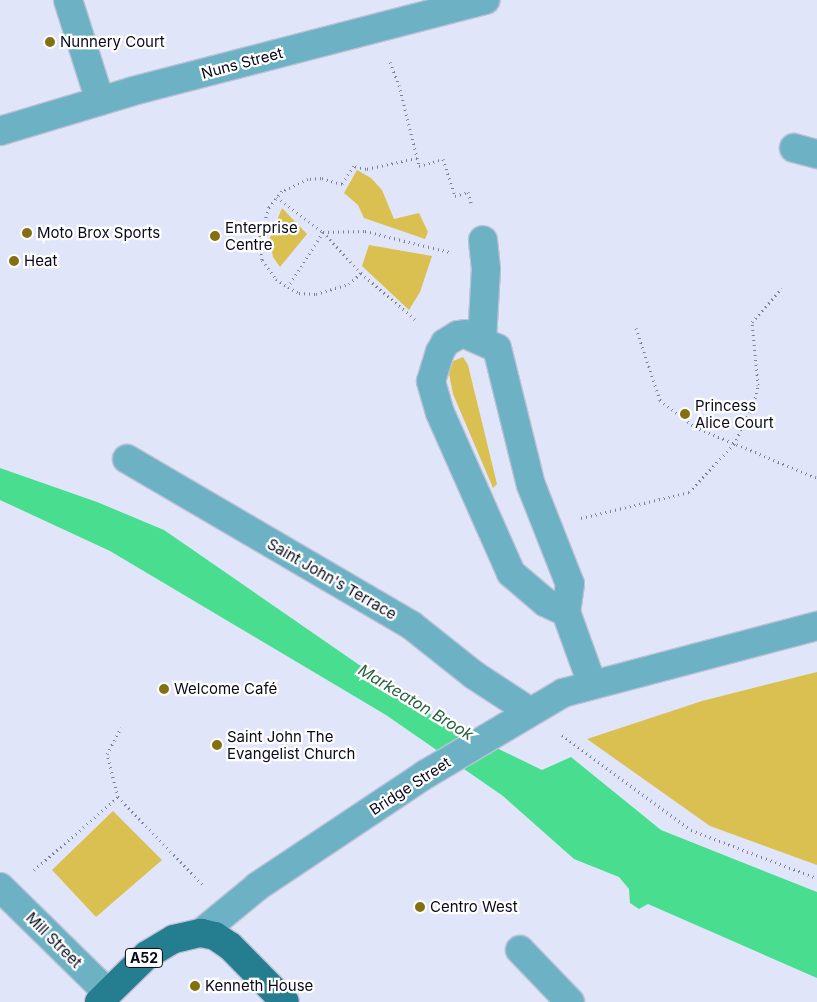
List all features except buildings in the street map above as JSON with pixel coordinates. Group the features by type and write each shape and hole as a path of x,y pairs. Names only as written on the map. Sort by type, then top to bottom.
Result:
{"main road":[{"name":"A52","path":"103,998 147,955 174,939 201,933"},
{"path":"201,933 215,936 230,946 285,1002"}],"street":[{"path":"68,0 100,101"},
{"name":"Nuns Street","path":"0,131 100,101 455,4 485,0"},
{"path":"482,340 484,251"},
{"path":"566,612 545,602 511,573 440,412 431,381 440,352 445,343 458,335 482,340 497,348 531,485 570,584 566,612 592,684"},
{"name":"Saint John's Terrace","path":"127,459 411,625 474,675 529,711"},
{"name":"Bridge Street","path":"201,933 226,910 426,774 529,711 563,693 817,626"},
{"name":"Mill Street","path":"2,894 103,998"},
{"path":"520,950 570,1002"}],"path":[{"path":"323,232 365,230 484,251 468,192 455,196 444,159 419,166 399,86"},
{"path":"361,273 349,284 316,294 299,293 276,279 262,260 259,239 262,223 277,196 282,191 308,179 321,178 342,184 354,166 366,169 417,158"},
{"path":"277,196 323,232 361,273 428,331 440,352"},
{"path":"288,287 323,232"},
{"path":"547,526 689,492 734,444 754,403 758,385 752,322 782,288"},
{"path":"636,328 660,400 695,427 817,478"},
{"path":"529,711 691,830 817,878"},
{"path":"121,728 107,754 118,797 226,910"},
{"path":"2,894 118,797"}],"shaded area":[{"path":"357,170 371,178 382,190 394,219 419,213 428,232 425,239 364,218 358,205 344,193"},
{"path":"282,208 307,234 280,267 273,257 270,238"},
{"path":"369,245 432,256 420,292 409,310 362,266"},
{"path":"463,357 468,365 497,484 493,488 453,394 449,374 453,361"},
{"path":"0,468 97,502 164,530 439,720 542,770 571,757 661,830 817,892 817,978 648,904 639,909 630,903 629,889 619,877 574,859 503,796 386,715 110,551 0,500"},
{"path":"817,672 817,865 710,826 587,739 702,701"},
{"path":"113,811 162,860 96,917 52,870"}],"place":[{"name":"Nunnery Court","path":"50,42"},
{"name":"Moto Brox Sports","path":"27,233"},
{"name":"Enterprise Centre","path":"215,236"},
{"name":"Heat","path":"14,261"},
{"name":"Princess Alice Court","path":"685,414"},
{"name":"Welcome Café","path":"164,689"},
{"name":"Saint John The Evangelist Church","path":"217,745"},
{"name":"Centro West","path":"420,907"},
{"name":"Kenneth House","path":"195,986"}],"water label":[{"name":"Markeaton Brook","path":"416,702"}]}
